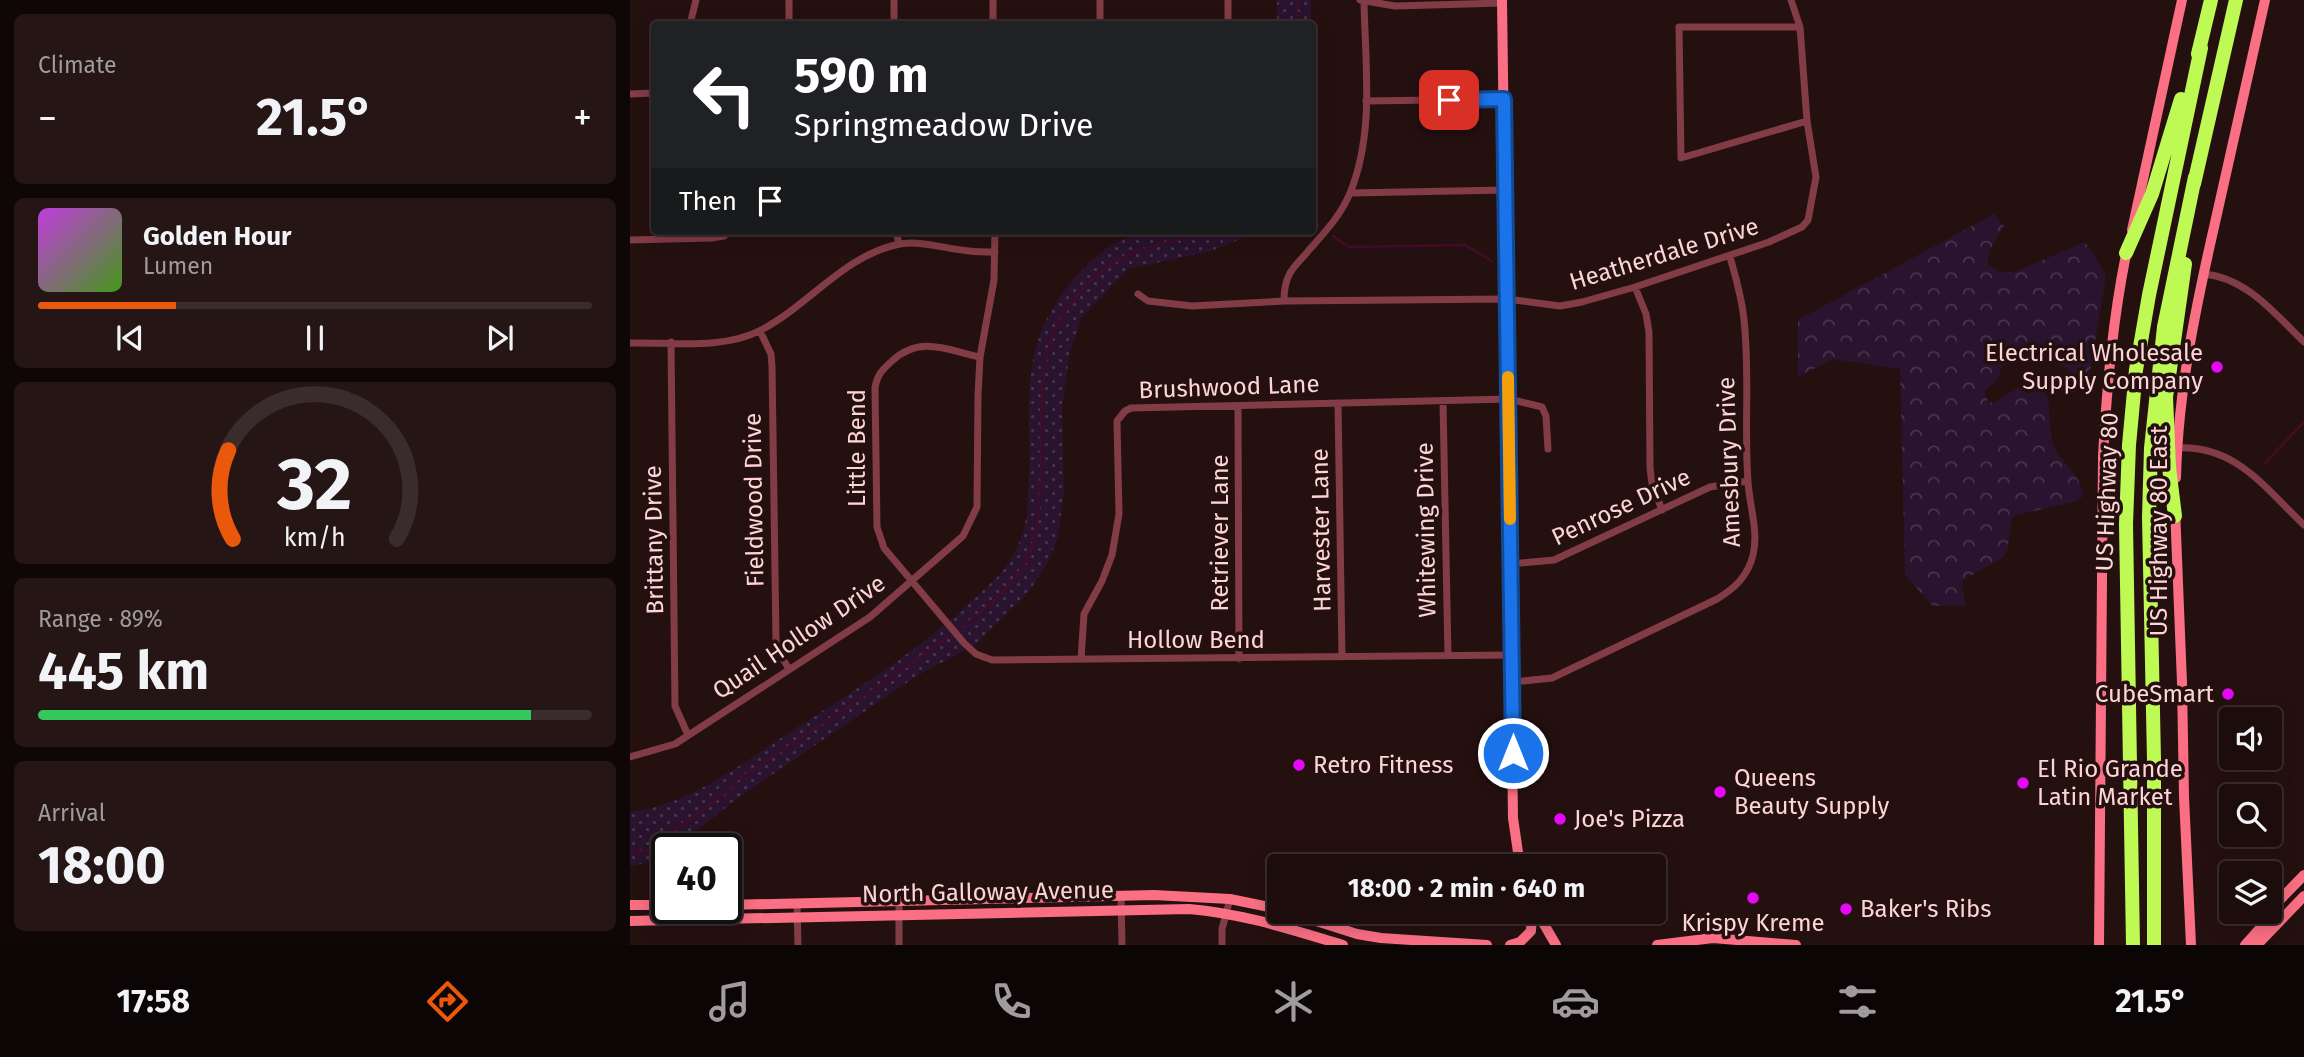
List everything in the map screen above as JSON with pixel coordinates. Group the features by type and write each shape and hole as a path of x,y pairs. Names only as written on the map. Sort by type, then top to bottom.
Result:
{"highway":[{"path":"2126,253 2152,194 2183,91 2201,48 2211,0"},
{"path":"2175,516 2169,467 2166,397 2194,218 2194,177 2236,0"},
{"name":"US Highway 80","path":"2133,945 2126,524 2129,445 2136,370 2148,295 2201,48"},
{"name":"US Highway 80","path":"2154,945 2154,760 2149,517 2151,448 2164,327 2194,177"}],"main road":[{"path":"2099,945 2103,456 2107,377 2126,253 2182,0"},
{"name":"US Highway 80 East","path":"2191,944 2175,516 2177,448 2182,392 2203,274 2264,0"},
{"path":"1503,1 1513,818 1518,854"},
{"path":"2282,898 2304,875"},
{"name":"North Galloway Avenue","path":"742,905 1195,896 1230,899 1267,907"},
{"path":"2257,945 2304,896"},
{"path":"630,905 651,905"},
{"name":"North Galloway Avenue","path":"630,921 1189,909 1226,912 1270,922 1343,945"},
{"path":"1325,924 1357,934 1399,940 1487,945"},
{"path":"1510,945 1520,943 1531,931 1532,924"},
{"path":"1542,924 1556,945"},
{"path":"2236,945 2256,924"},
{"path":"2245,945 2264,924"},
{"path":"1326,940 1331,926"},
{"path":"1657,945 1713,938 1793,945"}],"street":[{"path":"691,21 696,0"},
{"path":"789,0 789,21"},
{"path":"894,0 894,21"},
{"path":"993,0 993,21"},
{"path":"1100,0 1100,21"},
{"path":"1228,0 1228,21"},
{"path":"1284,301 1285,285 1290,272 1328,229 1350,193 1362,155 1366,102 1362,0 1395,6 1503,1"},
{"name":"Heatherdale Drive","path":"1138,294 1148,301 1192,306 1284,301 1507,299 1560,306 1635,287 1730,257 1802,227 1808,220 1815,177 1807,121 1800,27 1791,0"},
{"path":"1800,27 1679,27 1681,159 1807,121"},
{"path":"630,94 651,93"},
{"path":"1366,102 1504,99"},
{"path":"1350,193 1506,190"},
{"path":"630,240 712,238 725,235"},
{"path":"897,235 899,244"},
{"name":"Quail Hollow Drive","path":"630,757 675,744 870,617 964,536 977,507 978,396 981,357 994,280 995,235"},
{"path":"630,343 709,342 740,338 760,331 804,303 852,262 874,251 899,244 927,244 968,251 995,252"},
{"name":"Amesbury Drive","path":"1513,682 1552,678 1717,599 1741,582 1753,557 1755,541 1748,481 1744,321 1740,291 1730,257"},
{"path":"2203,274 2219,275 2248,290 2304,342"},
{"path":"1635,287 1646,314 1649,332 1650,468 1652,484 1662,510"},
{"name":"Fieldwood Drive","path":"760,331 771,354 772,366 776,640 778,651 789,669"},
{"name":"Brittany Drive","path":"671,342 675,706 688,734"},
{"name":"Little Bend","path":"913,582 884,548 877,527 877,377 902,352 913,346 981,357"},
{"name":"Brushwood Lane","path":"1082,659 1084,614 1102,581 1112,555 1119,514 1117,421 1131,408 1508,399 1542,407 1546,416 1548,449"},
{"name":"Whitewing Drive","path":"1443,402 1448,656"},
{"name":"Harvester Lane","path":"1338,403 1342,657"},
{"name":"Retriever Lane","path":"1238,406 1239,659"},
{"path":"2177,448 2203,448 2239,463 2304,525"},
{"name":"Penrose Drive","path":"1511,564 1555,560 1710,487 1748,481"},
{"name":"Hollow Bend","path":"913,582 975,654 992,660 1513,655"},
{"path":"1121,896 1122,945"},
{"path":"1222,945 1230,899"},
{"path":"899,900 899,945"},
{"path":"797,905 798,945"}],"green space":[{"path":"1277,0 1311,0 1311,21 1277,21"},
{"path":"1994,214 2004,226 1990,250 1987,263 1999,272 2015,272 2085,242 2106,275 2088,384 2080,384 2067,368 2031,354 2002,366 1998,379 1985,391 1988,402 1994,403 2019,387 2043,389 2049,403 2052,442 2058,455 2079,483 2083,496 2077,501 2012,518 2007,551 2003,557 1962,581 1965,605 1933,606 1905,575 1900,369 1833,359 1798,377 1798,320"},
{"path":"1140,235 1249,235 1211,251 1128,269 1082,317 1070,351 1062,407 1064,491 1058,537 1048,562 1028,593 975,645 918,675 735,800 694,833 651,833 651,862 630,866 630,811 671,802 734,769 925,641 1001,573 1018,545 1026,521 1030,383 1039,338 1048,316 1073,280 1088,264 1113,245"}],"waterway":[{"path":"1297,0 1297,21"},
{"path":"630,853 653,849 663,838 731,789 737,780 904,669 994,601 1025,563 1036,530 1044,378 1049,348 1062,318 1082,290 1121,259 1135,252 1197,235"},
{"path":"1333,236 1349,247 1465,245 1492,261"},
{"path":"2264,464 2304,422"}],"slow traffic":[{"path":"1508,377 1510,519"}],"place":[{"name":"Electrical Wholesale Supply Company","path":"2217,367"},
{"name":"CubeSmart","path":"2228,694"},
{"name":"Retro Fitness","path":"1299,765"},
{"name":"El Rio Grande Latin Market","path":"2023,783"},
{"name":"Queens Beauty Supply","path":"1720,792"},
{"name":"Joe's Pizza","path":"1560,819"},
{"name":"Krispy Kreme","path":"1753,898"},
{"name":"Baker's Ribs","path":"1846,909"}],"route":[{"path":"1449,100 1504,99 1513,753"}]}
